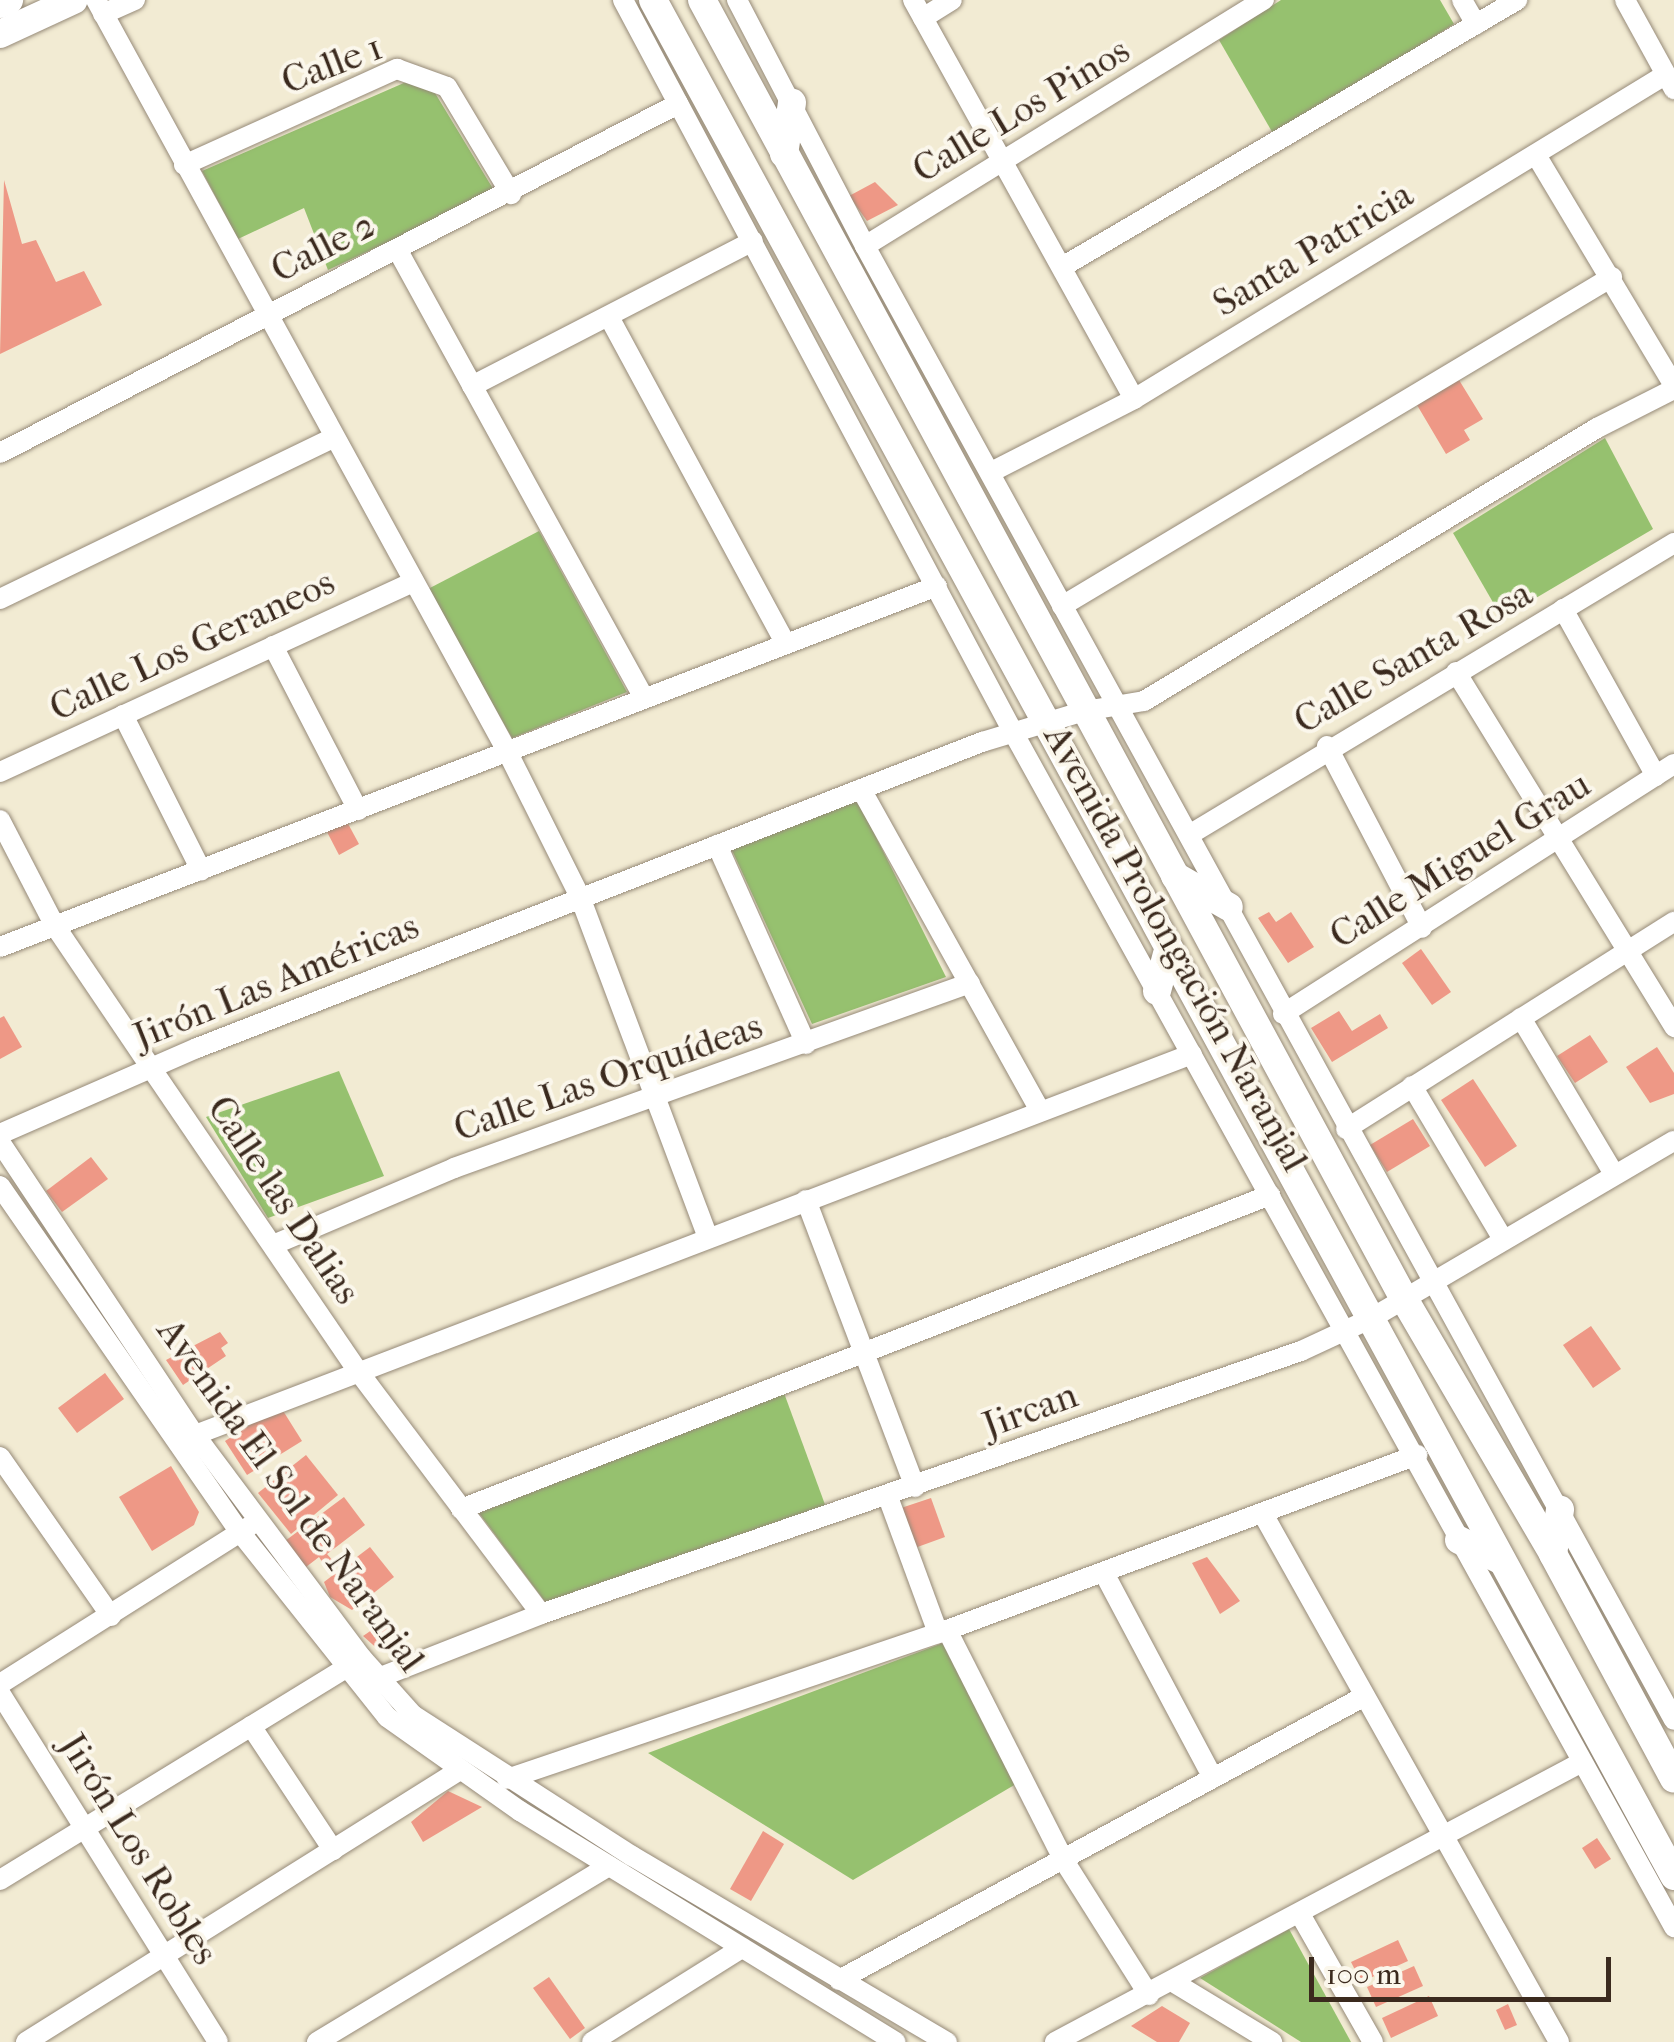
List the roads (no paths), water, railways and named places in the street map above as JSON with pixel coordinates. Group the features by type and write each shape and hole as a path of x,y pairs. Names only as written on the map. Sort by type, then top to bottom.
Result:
{"main road":[{"path":"0,4 8,0"},
{"path":"0,34 74,0"},
{"name":"Avenida Prolongación Naranjal","path":"702,0 1403,1296 1553,1554 1674,1780"},
{"name":"Avenida Prolongación Naranjal","path":"653,1 1168,954 1674,1876"},
{"path":"784,154 792,104"},
{"path":"1175,876 1229,907"},
{"path":"1157,991 1168,954"},
{"path":"1553,1554 1560,1510"},
{"path":"1460,1540 1502,1561"}],"street":[{"path":"134,0 100,7 332,439 508,753 580,897 708,1238"},
{"name":"Avenida Prolongación Naranjal","path":"623,0 1013,732 1674,1928"},
{"name":"Avenida Prolongación Naranjal","path":"737,0 864,246 992,472 1229,907 1283,1014 1434,1279 1674,1720"},
{"path":"952,0 918,9 1134,399"},
{"name":"Calle Los Pinos","path":"864,246 1264,0"},
{"path":"1462,0 1476,24"},
{"path":"1062,267 1516,0"},
{"path":"1625,0 1670,82"},
{"name":"Calle 1","path":"184,165 397,68 447,87 511,194"},
{"name":"Santa Patricia","path":"992,472 1134,399 1536,155 1670,82"},
{"name":"Calle 2","path":"0,452 397,248 511,194 678,104"},
{"path":"1536,155 1612,276 1674,388"},
{"path":"472,386 753,241"},
{"path":"397,248 644,698"},
{"path":"1062,606 1612,276"},
{"path":"609,317 785,644"},
{"name":"Jirón Las Américas","path":"0,1134 151,1068 861,789 1013,732 1084,711 1144,702 1674,388"},
{"path":"0,599 332,439"},
{"name":"Calle Santa Rosa","path":"1189,834 1328,746 1674,543"},
{"name":"Calle Los Geraneos","path":"0,772 413,582"},
{"path":"0,947 938,586"},
{"path":"1563,609 1656,776"},
{"path":"274,646 358,810"},
{"path":"1456,672 1674,1027"},
{"path":"123,715 201,870"},
{"path":"1328,746 1422,928"},
{"name":"Calle Miguel Grau","path":"1283,1014 1558,842 1674,764"},
{"path":"861,789 1040,1110"},
{"name":"Calle las Dalias","path":"0,820 55,926 151,1068 358,1371 541,1614"},
{"path":"717,844 806,1044"},
{"path":"1346,1128 1674,922"},
{"name":"Calle Las Orquídeas","path":"273,1246 454,1168 658,1100 970,983"},
{"path":"1521,1018 1614,1174"},
{"path":"195,1435 1192,1054"},
{"path":"1412,1086 1502,1236"},
{"name":"Jircan","path":"378,1678 541,1614 915,1488 1342,1332 1370,1319 1502,1236 1674,1141"},
{"name":"Avenida El Sol de Naranjal","path":"0,1142 195,1435 378,1678 413,1716 506,1779 946,2042"},
{"name":"Avenida El Sol de Naranjal","path":"0,1186 240,1532 387,1717 460,1770 889,2040"},
{"path":"461,1509 1270,1195"},
{"path":"806,1200 915,1488"},
{"path":"506,1779 943,1631 1416,1455"},
{"path":"0,1457 8,1486 111,1616"},
{"path":"888,1497 943,1631 1064,1858 1149,1994"},
{"path":"1263,1514 1439,1838 1559,2042"},
{"path":"0,1684 261,1519"},
{"path":"1104,1572 1213,1778"},
{"path":"0,1880 349,1666"},
{"name":"Jirón Los Robles","path":"0,1693 218,2042"},
{"path":"840,1980 1363,1697"},
{"path":"252,1726 333,1850"},
{"path":"1055,2042 1582,1762"},
{"path":"26,2042 58,2034 165,1956 460,1770"},
{"path":"316,2042 610,1866"},
{"path":"1300,1914 1373,2042"},
{"path":"592,2042 742,1948"},
{"path":"1173,1982 1272,2042"}]}
